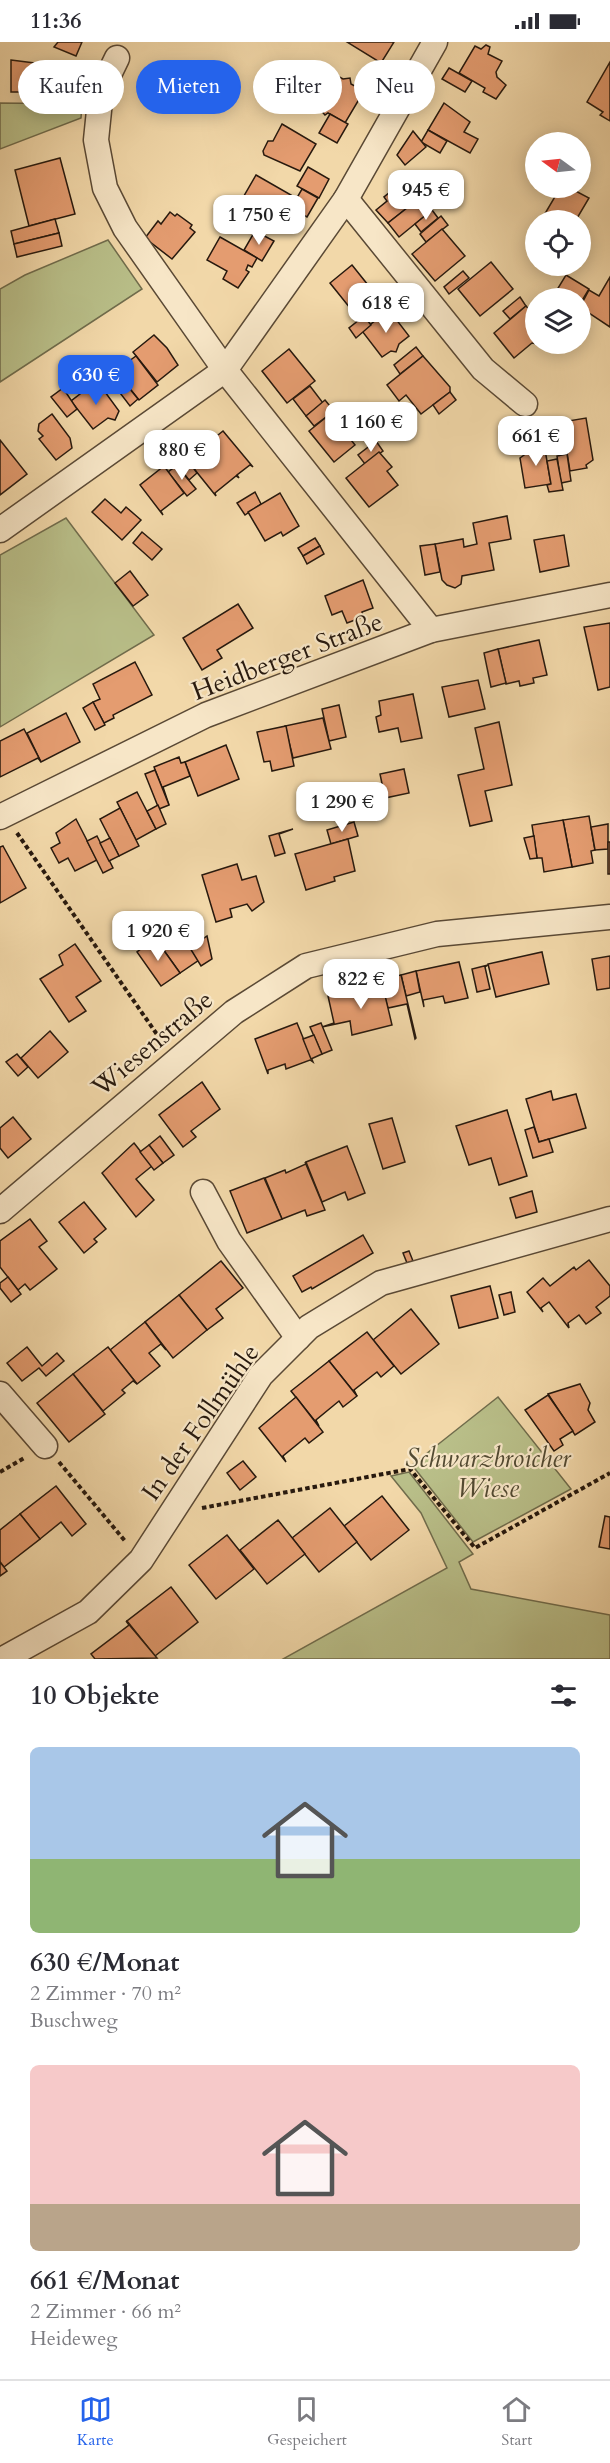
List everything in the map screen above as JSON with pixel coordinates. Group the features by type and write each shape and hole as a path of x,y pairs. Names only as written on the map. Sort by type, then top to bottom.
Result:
{"street":[{"path":"0,530 225,370 346,200 435,42"},
{"path":"117,58 101,91 96,140 105,188 124,228 225,370 431,630"},
{"path":"346,200 483,369 525,404"},
{"name":"Heidberger Straße","path":"2,816 207,716 431,630 610,595"},
{"name":"Wiesenstraße","path":"0,1211 234,1012 306,966 437,934 610,917"},
{"path":"203,1192 225,1234 298,1338"},
{"name":"In der Follmühle","path":"3,1659 88,1612 141,1560 261,1375 309,1328 381,1283 610,1219"},
{"path":"0,1394 45,1446"}],"path":[{"path":"2,816 175,1060"},
{"path":"45,1446 141,1560"},
{"path":"169,1514 410,1469 475,1548 610,1473"}],"green space":[{"path":"0,103 18,103 18,114 81,114 81,118 0,149"},
{"path":"108,240 142,289 0,382 0,289 25,275"},
{"path":"66,518 154,635 0,727 0,555"},
{"name":"Schwarzbroicher Wiese","path":"498,1397 571,1489 473,1542 412,1465"},
{"path":"409,1472 473,1554 459,1562 471,1589 610,1615 610,1659 283,1659 447,1568 421,1513 391,1476"}],"building":[{"path":"58,42 82,42 76,56 54,47"},
{"path":"347,42 394,42 383,60 376,60"},
{"path":"486,45 490,47 488,54 502,61 496,72 497,77 506,85 496,99 483,92 485,88 459,73 475,46 481,49"},
{"path":"11,60 18,61 18,92 11,92"},
{"path":"610,62 610,121 600,115 603,112 587,102"},
{"path":"449,68 472,81 465,92 442,79"},
{"path":"342,78 350,78 351,84 354,86 354,108 345,123 330,114 342,114"},
{"path":"444,103 470,122 464,132 478,139 470,153 428,130"},
{"path":"330,114 348,124 337,143 319,133"},
{"path":"282,124 316,144 300,171 264,155 263,151 268,141 273,141"},
{"path":"428,130 447,141 440,153 421,142"},
{"path":"413,131 426,147 405,165 397,155"},
{"path":"60,158 75,214 29,226 15,170"},
{"path":"308,167 329,179 319,198 297,186"},
{"path":"256,175 291,195 274,224 250,210 248,214 237,208"},
{"path":"409,183 421,197 388,223 376,210 387,201 384,197 395,188 398,192"},
{"path":"302,189 318,198 307,217 291,208"},
{"path":"421,197 432,210 399,237 388,223"},
{"path":"554,198 589,198 582,210 547,210"},
{"path":"432,210 438,218 421,232 415,224"},
{"path":"170,212 175,216 177,214 192,225 190,228 195,232 172,259 145,238 158,221 161,224"},
{"path":"441,216 448,225 426,242 420,234"},
{"path":"55,219 59,233 14,244 11,231"},
{"path":"442,229 465,256 435,281 412,254"},
{"path":"255,231 274,241 262,261 244,250"},
{"path":"59,233 62,246 17,257 14,244"},
{"path":"220,237 257,258 252,267 248,265 246,270 249,272 238,288 223,279 227,271 207,260"},
{"path":"491,262 513,289 480,316 458,289"},
{"path":"352,265 372,290 350,308 330,283"},
{"path":"463,271 469,278 449,294 444,287"},
{"path":"568,276 587,288 558,288"},
{"path":"610,277 610,327 591,314 591,291 599,296"},
{"path":"364,296 370,303 362,310 356,303"},
{"path":"520,297 525,304 510,319 503,311"},
{"path":"525,307 525,349 514,358 494,333"},
{"path":"389,310 409,336 399,344 396,352 391,351 382,357 362,331"},
{"path":"364,316 371,325 356,338 349,328"},
{"path":"154,335 167,348 178,365 157,382 133,352"},
{"path":"416,347 423,356 400,374 394,365"},
{"path":"289,349 315,381 287,403 262,371"},
{"path":"136,356 158,385 139,400 119,375 128,367 125,364"},
{"path":"423,356 450,387 450,392 421,414 406,395 399,401 387,385"},
{"path":"97,381 119,411 115,420 108,418 93,429 71,401"},
{"path":"125,383 138,399 130,406 117,389"},
{"path":"310,386 323,403 306,416 293,399"},
{"path":"63,388 77,409 67,417 51,397"},
{"path":"450,392 456,400 439,414 433,405"},
{"path":"325,400 334,411 314,426 306,416"},
{"path":"334,411 348,428 344,431 355,445 334,462 309,431"},
{"path":"52,414 70,438 72,448 56,460 39,439 43,436 38,431 39,424"},
{"path":"586,418 593,460 586,465 587,468 570,471 562,422"},
{"path":"223,431 253,467 250,465 237,475 239,478 236,476 215,493 216,496 187,460"},
{"path":"0,440 27,474 0,495"},
{"path":"376,441 383,451 365,464 358,455"},
{"path":"544,444 551,484 525,488 520,458 531,450 530,446"},
{"path":"379,452 392,467 387,471 398,485 369,507 346,478"},
{"path":"567,454 571,481 561,483 557,456"},
{"path":"184,455 197,473 189,480 175,462"},
{"path":"557,459 563,490 549,492 547,485 551,484 547,461"},
{"path":"172,460 196,489 187,496 168,472 176,466"},
{"path":"164,466 184,493 161,511 163,515 140,485"},
{"path":"255,492 261,504 245,515 237,503"},
{"path":"280,493 299,526 283,536 281,532 265,541 248,512"},
{"path":"105,499 121,513 126,507 141,520 122,540 92,512"},
{"path":"507,516 511,539 489,543 494,570 462,576 461,584 455,588 447,585 442,580 435,544 463,539 464,547 477,544 473,523"},
{"path":"142,532 162,549 152,560 133,543"},
{"path":"564,535 569,566 540,572 534,540"},
{"path":"315,538 320,546 303,556 298,548"},
{"path":"435,544 440,572 425,575 420,546"},
{"path":"320,546 324,554 307,564 303,556"},
{"path":"130,571 148,595 133,606 115,583"},
{"path":"363,580 373,608 362,612 363,617 347,623 342,611 332,615 325,596"},
{"path":"238,604 253,628 217,650 222,658 202,670 183,638"},
{"path":"610,623 610,687 598,690 584,627"},
{"path":"539,640 547,675 533,678 534,683 520,686 519,681 506,684 498,649"},
{"path":"498,649 506,683 491,687 484,653"},
{"path":"135,662 152,695 113,715 114,718 104,723 93,702 100,699 93,684"},
{"path":"478,680 485,709 449,717 442,687"},
{"path":"413,694 422,738 401,742 398,728 379,732 376,717 381,715 379,701"},
{"path":"93,702 105,725 95,730 83,708"},
{"path":"339,705 346,737 329,741 322,709"},
{"path":"66,713 80,742 41,762 27,733"},
{"path":"323,718 331,749 293,758 285,726"},
{"path":"499,722 512,785 485,791 492,821 470,826 458,775 484,769 475,728"},
{"path":"286,726 294,766 272,771 270,761 264,762 257,732"},
{"path":"24,729 41,762 38,758 0,777 0,741"},
{"path":"226,745 239,779 198,796 185,762"},
{"path":"179,757 181,763 185,762 190,776 163,787 169,805 154,767"},
{"path":"404,769 409,793 385,798 380,774"},
{"path":"155,770 169,805 159,809 145,774"},
{"path":"137,792 156,829 136,840 117,802"},
{"path":"158,805 166,824 156,829 147,811"},
{"path":"120,808 139,846 119,856 100,819"},
{"path":"589,816 595,850 591,851 593,863 572,867 563,820"},
{"path":"76,819 97,860 75,871 68,858 59,863 51,848 60,843 56,833"},
{"path":"563,820 572,867 544,872 542,858 537,858 532,825"},
{"path":"354,822 358,836 331,844 327,830"},
{"path":"608,824 608,849 595,850 591,827"},
{"path":"293,829 279,834 285,853 275,856 269,836"},
{"path":"97,836 113,868 103,873 87,841"},
{"path":"534,836 537,858 530,859 524,838"},
{"path":"110,838 119,856 109,861 100,843"},
{"path":"348,839 355,871 334,877 335,881 306,890 295,854"},
{"path":"608,842 610,842 610,874 608,874"},
{"path":"3,846 26,888 0,903 0,847"},
{"path":"237,864 242,880 256,876 264,902 252,911 247,904 230,909 232,917 216,922 202,875"},
{"path":"174,925 199,960 180,973 155,938"},
{"path":"207,936 212,959 201,966 190,948"},
{"path":"155,938 180,973 161,986 137,952"},
{"path":"75,944 101,981 76,997 86,1011 69,1022 40,979 63,965 59,955"},
{"path":"542,952 549,984 496,997 488,964"},
{"path":"610,956 610,988 597,990 592,959"},
{"path":"459,962 468,998 445,1003 443,996 423,1000 424,1007 416,971"},
{"path":"488,965 485,967 490,989 477,992 472,969"},
{"path":"416,971 420,992 406,996 401,975"},
{"path":"401,975 415,1039 407,1004 388,1008 380,979"},
{"path":"383,987 392,1025 352,1035 350,1021 322,1027 334,1023 328,996"},
{"path":"297,1023 313,1062 310,1060 286,1069 285,1064 268,1070 268,1074 255,1039"},
{"path":"321,1023 332,1050 322,1054 310,1027"},
{"path":"50,1031 68,1052 38,1078 21,1058"},
{"path":"314,1035 322,1054 311,1059 303,1039"},
{"path":"17,1054 28,1067 18,1076 6,1062"},
{"path":"202,1082 220,1109 191,1131 196,1137 183,1147 159,1115"},
{"path":"551,1091 553,1100 576,1094 586,1128 539,1142 526,1099"},
{"path":"507,1110 527,1176 499,1185 491,1158 469,1165 456,1126"},
{"path":"13,1117 31,1139 8,1158 0,1148 0,1128"},
{"path":"392,1118 405,1162 383,1169 369,1124"},
{"path":"534,1127 539,1142 549,1139 553,1152 533,1158 525,1130"},
{"path":"160,1136 174,1155 163,1163 149,1145"},
{"path":"134,1143 152,1166 136,1179 154,1200 136,1217 102,1173"},
{"path":"149,1145 163,1163 154,1170 140,1152"},
{"path":"347,1146 365,1193 348,1200 345,1192 322,1202 306,1162"},
{"path":"306,1164 325,1210 307,1216 305,1210 282,1219 265,1178 285,1170 286,1173"},
{"path":"264,1178 282,1219 247,1233 230,1191"},
{"path":"532,1191 537,1212 516,1218 510,1198"},
{"path":"84,1202 106,1229 94,1239 97,1242 84,1253 59,1222"},
{"path":"30,1219 47,1241 39,1247 57,1269 30,1290 25,1284 18,1290 0,1267 0,1241"},
{"path":"363,1235 373,1253 312,1289 311,1287 302,1292 293,1276"},
{"path":"409,1251 413,1261 407,1263 403,1253"},
{"path":"589,1260 610,1286 610,1296 596,1307 601,1313 586,1324 579,1315 568,1323 569,1328 549,1302 541,1308 543,1312 527,1292 543,1278 550,1286 574,1267 576,1270"},
{"path":"221,1261 243,1288 216,1309 223,1318 207,1330 179,1295"},
{"path":"8,1277 21,1294 11,1302 0,1288 0,1283"},
{"path":"490,1286 498,1318 459,1328 451,1296"},
{"path":"511,1292 515,1312 504,1315 499,1295"},
{"path":"179,1295 207,1330 173,1358 145,1322"},
{"path":"411,1309 439,1344 401,1374 373,1340"},
{"path":"145,1322 166,1350 161,1344 149,1353 160,1366 137,1384 110,1350"},
{"path":"367,1332 394,1366 381,1377 377,1372 354,1390 357,1396 329,1361"},
{"path":"27,1347 42,1366 57,1353 64,1361 46,1376 39,1368 22,1381 7,1363"},
{"path":"108,1347 137,1384 133,1381 122,1390 125,1393 103,1411 73,1374"},
{"path":"329,1361 357,1396 343,1407 339,1401 316,1420 319,1426 291,1391"},
{"path":"73,1374 105,1414 69,1442 37,1403"},
{"path":"580,1384 590,1403 588,1410 595,1422 575,1435 548,1394"},
{"path":"548,1395 573,1431 560,1439 563,1445 554,1451 525,1410"},
{"path":"296,1397 323,1432 309,1443 305,1438 283,1456 286,1462 259,1428"},
{"path":"243,1461 256,1477 240,1490 227,1473"},
{"path":"56,1486 86,1524 72,1536 61,1522 40,1539 20,1514"},
{"path":"382,1496 409,1530 371,1560 344,1526"},
{"path":"330,1508 357,1542 319,1572 292,1538"},
{"path":"20,1514 40,1539 4,1567 0,1562 0,1530"},
{"path":"605,1516 610,1517 610,1549 599,1547"},
{"path":"278,1520 305,1554 267,1584 240,1550"},
{"path":"227,1535 254,1569 216,1599 189,1565"},
{"path":"0,1562 7,1571 0,1576"},
{"path":"171,1587 198,1622 155,1656 127,1621"},
{"path":"126,1621 157,1658 95,1659 91,1654 129,1625"}]}
